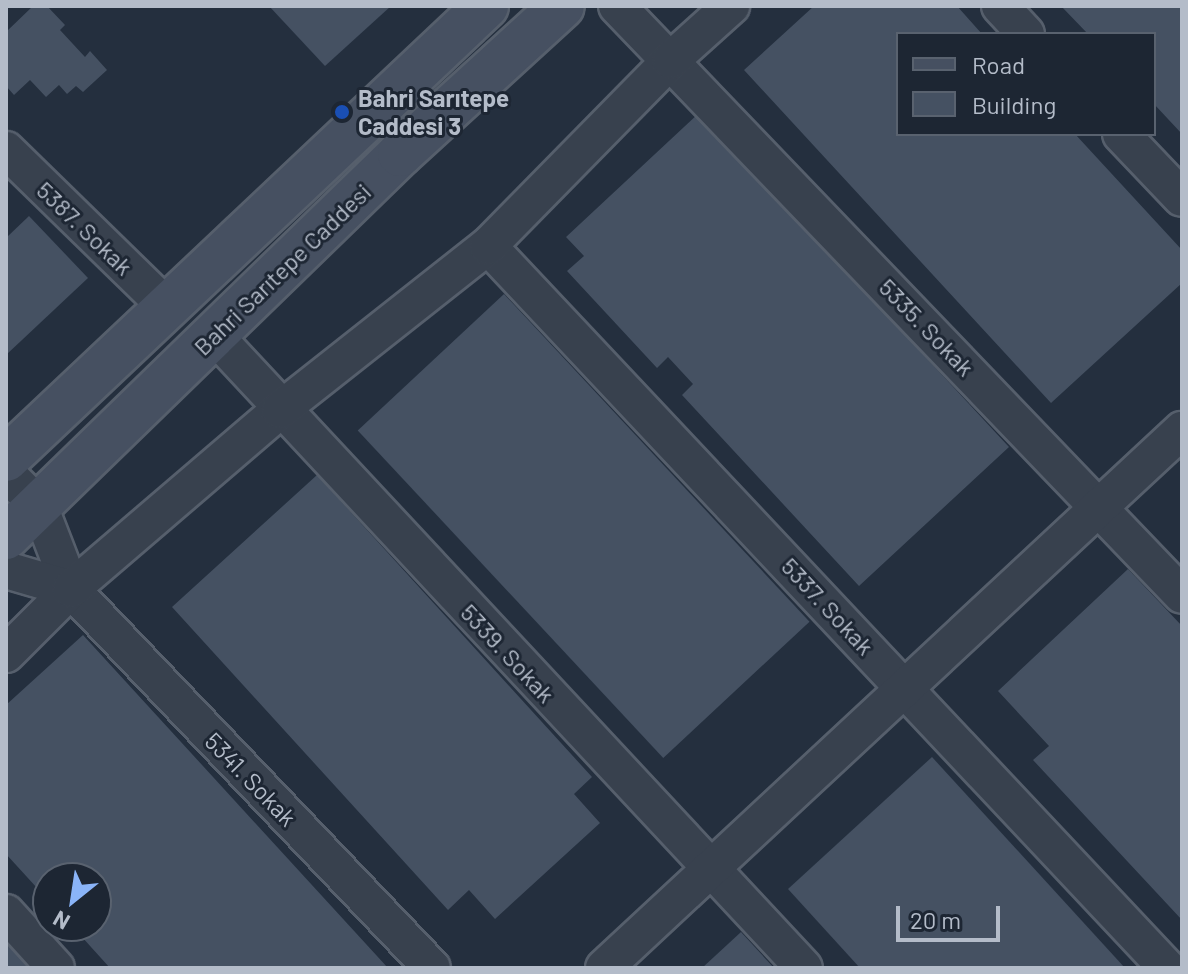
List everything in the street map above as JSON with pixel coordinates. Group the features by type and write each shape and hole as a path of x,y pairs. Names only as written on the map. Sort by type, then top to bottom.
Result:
{"main road":[{"path":"6,459 165,305 486,6"},
{"name":"Bahri Sarıtepe Caddesi","path":"6,537 214,335 562,6"}],"street":[{"name":"5335. Sokak","path":"617,6 1182,595"},
{"path":"6,654 71,589 280,410 488,246 671,60 731,6"},
{"path":"1000,6 1024,32"},
{"path":"1123,136 1182,198"},
{"name":"5387. Sokak","path":"6,150 165,305"},
{"name":"5337. Sokak","path":"488,246 1167,968"},
{"name":"5339. Sokak","path":"214,335 280,410 804,968"},
{"path":"604,968 1097,505 1182,430"},
{"path":"6,473 39,506 71,589"},
{"path":"6,570 71,589"},
{"name":"5341. Sokak","path":"71,589 432,968"},
{"path":"6,913 56,968"}],"building":[{"path":"33,6 47,6 65,25 60,30 85,57 90,51 107,70 83,92 76,86 67,94 59,85 46,97 30,80 14,95 6,86 6,32"},
{"path":"269,6 391,6 325,66"},
{"path":"814,6 957,6 980,32 896,32 896,136 1077,136 1182,250 1182,283 1051,403 744,70"},
{"path":"1061,6 1182,6 1182,134 1156,106 1156,32 1086,32"},
{"path":"699,113 1009,447 859,586 682,395 693,384 668,357 657,368 567,271 584,256 566,237"},
{"path":"29,216 88,278 6,355 6,238"},
{"path":"504,294 810,622 663,758 358,430"},
{"path":"317,475 592,777 574,794 600,823 495,919 469,890 448,910 172,607"},
{"path":"1128,569 1182,626 1182,920 1033,760 1049,746 998,691"},
{"path":"83,635 388,968 110,968 86,942 112,942 112,862 32,862 32,882 6,854 6,705"},
{"path":"932,757 1125,968 860,968 788,889"},
{"path":"741,932 774,968 702,968"},
{"path":"6,943 30,968 6,968"}],"place":[{"name":"Bahri Sarıtepe Caddesi 3","path":"342,112"}]}
